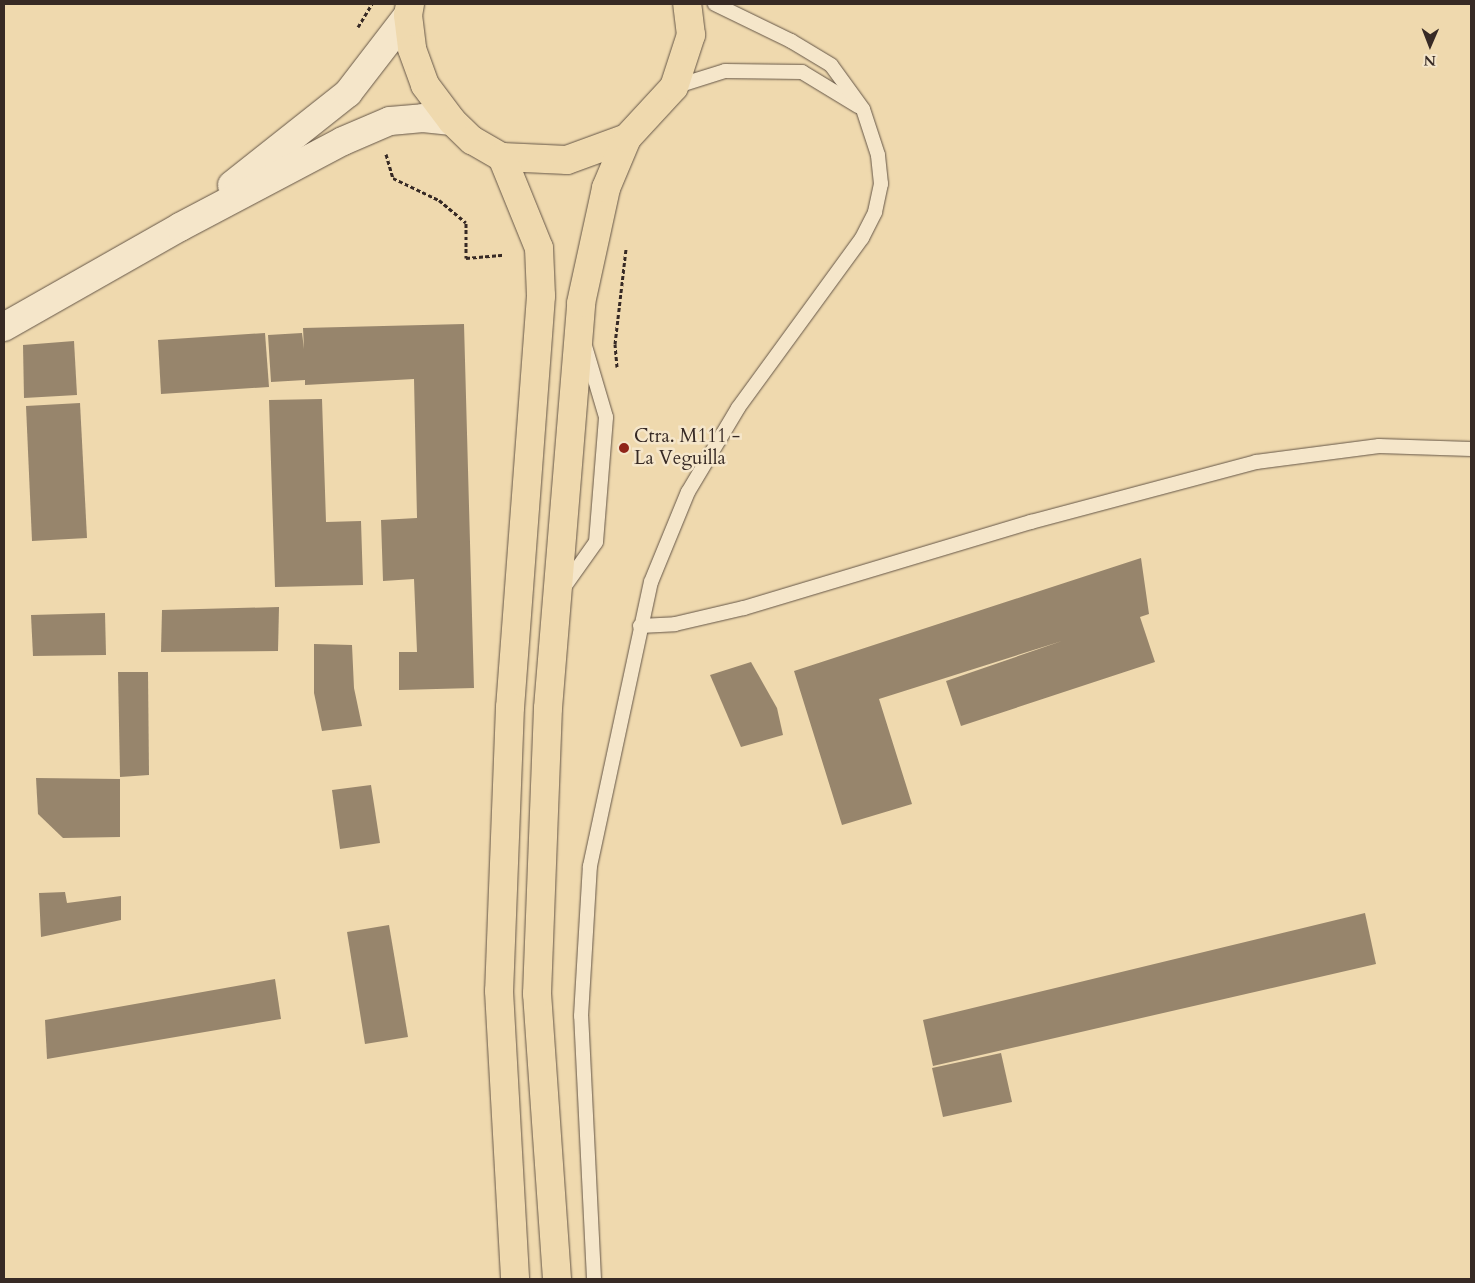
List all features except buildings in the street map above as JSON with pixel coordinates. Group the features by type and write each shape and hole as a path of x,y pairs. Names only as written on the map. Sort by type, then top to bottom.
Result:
{"main road":[{"path":"557,1279 537,994 548,708 581,303 606,188 627,138 674,87 691,35 687,4"},
{"path":"409,10 412,49 426,85 452,121 472,140 502,157 567,160 627,138"},
{"path":"180,227 348,93 409,10"},
{"path":"4,327 180,227 375,127 390,121 423,118 452,121"},
{"path":"502,157 539,248 541,296 510,707 499,991 515,1279"}],"lane":[{"path":"594,1279 581,1016 590,866 640,626 651,582 688,492 738,408 862,238 875,212 880,174 878,155 863,109 831,65 791,41 715,4"},
{"path":"674,87 725,71 802,72 863,109"},
{"path":"640,626 675,624 744,608 1031,522 1256,462 1380,446 1471,449"}],"path":[{"path":"385,151 393,178 439,200 466,223 466,258 504,255"},
{"path":"618,372 614,344 626,244"}],"place":[{"name":"Ctra. M111 - La Veguilla","path":"624,448"}]}
